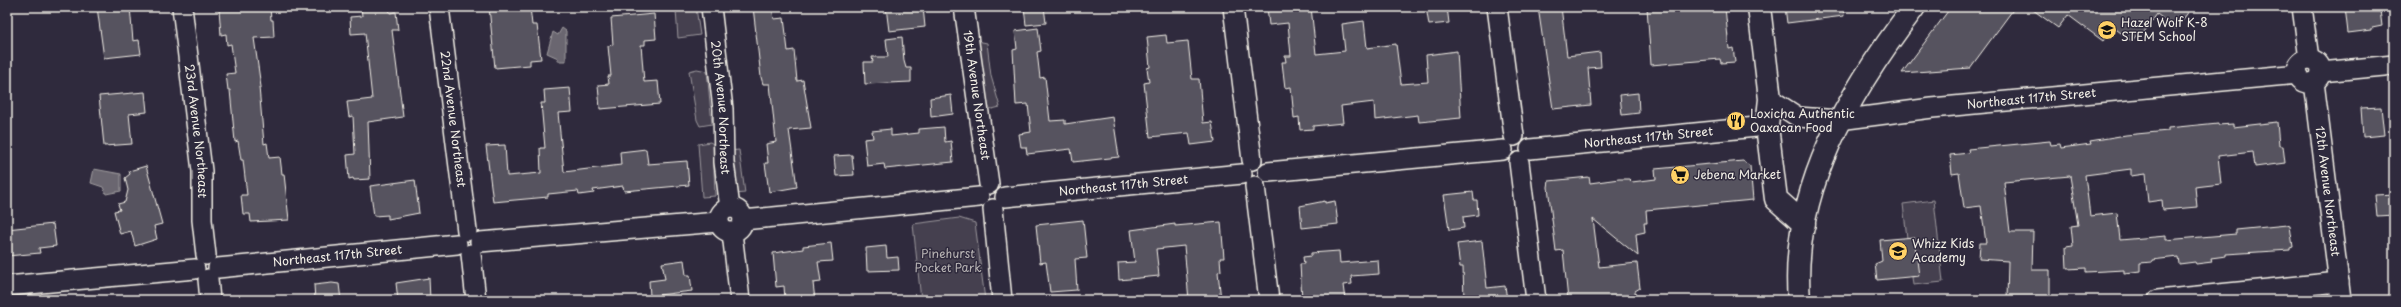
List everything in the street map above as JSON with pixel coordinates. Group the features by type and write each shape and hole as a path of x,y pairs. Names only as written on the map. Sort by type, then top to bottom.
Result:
{"main road":[{"path":"1759,7 1770,99 1767,126 1776,199 1804,224"},
{"path":"1799,300 1799,252 1804,224 1824,153 1839,120 1869,67 1914,7"}],"street":[{"name":"23rd Avenue Northeast","path":"182,7 202,172 202,220 210,300"},
{"name":"22nd Avenue Northeast","path":"439,7 476,300"},
{"name":"20th Avenue Northeast","path":"711,7 723,108 724,162 740,300"},
{"name":"19th Avenue Northeast","path":"964,7 984,190"},
{"path":"1232,7 1269,300"},
{"path":"1497,7 1508,143 1506,158 1524,156"},
{"name":"12th Avenue Northeast","path":"2302,7 2340,291"},
{"name":"Northeast 117th Street","path":"1770,99 1798,117 1839,120 1940,107 2394,65"},
{"name":"Northeast 117th Street","path":"1524,156 1767,126"},
{"path":"1508,143 1524,138 1524,156 1536,300"},
{"name":"Northeast 117th Street","path":"999,203 1508,143"},
{"path":"984,190 1000,186 999,203 1002,300"},
{"name":"Northeast 117th Street","path":"7,286 469,243 731,221 984,190"},
{"path":"2158,300 2340,291"}],"green space":[{"path":"696,8 700,35 678,38 676,10"},
{"path":"977,41 987,43 991,76 1000,107 992,109 987,107"},
{"path":"697,69 707,71 712,124 700,126 697,120 689,71"},
{"path":"710,142 713,144 715,196 702,197 698,144"},
{"path":"739,150 745,193 734,194 728,151"},
{"path":"1934,200 1943,282 1913,285 1912,277 1918,276 1914,237 1907,238 1903,204"},
{"name":"Pinehurst Pocket Park","path":"959,218 975,223 985,300 921,300 913,224"}],"shaded area":[{"path":"562,28 566,31 566,61 558,61 558,58 547,53 553,32 558,35"},
{"path":"94,169 121,174 121,191 106,194 103,187 91,183"}],"building":[{"path":"97,7 130,7 133,41 139,40 141,54 104,58"},
{"path":"270,7 271,20 273,20 274,37 254,38 261,87 259,87 264,144 267,143 269,158 280,157 282,174 284,174 289,220 251,222 250,214 243,214 241,195 247,195 243,160 241,160 238,141 235,142 230,90 228,90 226,74 235,73 231,44 227,45 226,34 221,35 219,9"},
{"path":"361,7 389,7 390,13 396,12 398,30 392,30 403,117 368,122 370,179 354,180 353,178 349,179 347,155 355,154 353,116 349,117 347,102 372,99 365,33 351,34 350,17 362,16"},
{"path":"489,7 530,7 532,25 537,25 541,59 530,60 530,65 495,68"},
{"path":"753,7 772,7 774,19 784,18 788,51 794,50 797,81 803,80 811,128 789,130 797,187 769,192 765,163 768,163 766,144 776,142 770,84 763,84 761,77"},
{"path":"886,7 923,7 925,27 889,31"},
{"path":"1024,7 1044,7 1046,23 1026,25"},
{"path":"1267,7 1311,7 1316,54 1345,51 1342,24 1364,21 1367,48 1396,44 1401,84 1428,82 1426,55 1457,51 1461,118 1419,122 1418,115 1375,120 1374,102 1341,106 1343,123 1313,126 1313,129 1300,130 1299,117 1294,118 1291,87 1285,88 1282,62 1286,62 1285,56 1291,56 1288,23 1269,25"},
{"path":"1426,7 1447,7 1449,23 1429,25"},
{"path":"1538,7 1561,7 1567,56 1600,52 1601,67 1588,68 1591,105 1553,109"},
{"path":"1647,7 1725,7 1729,49 1733,48 1735,62 1721,63 1720,59 1651,65"},
{"path":"1785,7 1843,7 1844,16 1787,23"},
{"path":"1951,7 2015,7 1970,68 1902,73"},
{"path":"2029,7 2192,7 2176,29 2157,14 2142,35 2138,33 2132,41 2113,27 2103,41 2068,15 2058,28"},
{"path":"2345,7 2370,7 2370,11 2380,10 2382,26 2372,28 2372,30 2348,33"},
{"path":"654,14 656,39 645,40 645,45 641,45 644,82 658,81 660,104 600,109 598,85 609,84 608,76 611,76 608,46 613,45 611,18"},
{"path":"1038,28 1041,51 1037,52 1040,78 1045,77 1050,121 1065,120 1065,124 1113,117 1119,157 1073,162 1071,149 1027,154 1026,147 1021,147 1019,134 1031,132 1028,104 1016,105 1013,50 1017,49 1015,31"},
{"path":"1166,35 1167,43 1188,41 1192,79 1199,79 1203,123 1212,122 1215,142 1191,145 1189,133 1150,137 1144,83 1149,82 1147,68 1150,67 1147,37"},
{"path":"902,37 906,68 911,68 911,82 865,84 864,62 873,62 872,57 888,57 886,39"},
{"path":"570,88 572,112 558,113 564,172 621,165 620,152 646,149 648,164 687,161 689,185 624,191 623,186 593,190 594,193 579,195 578,191 548,194 548,197 493,202 486,146 505,145 507,176 541,173 540,148 545,148 541,103 545,103 544,90"},
{"path":"145,92 147,112 129,114 132,144 104,146 99,96"},
{"path":"1638,93 1639,113 1622,115 1620,95"},
{"path":"951,95 953,114 931,117 930,98"},
{"path":"2381,107 2384,135 2363,137 2361,108"},
{"path":"2277,122 2279,146 2283,146 2285,163 2255,167 2253,152 2218,156 2221,184 2195,187 2197,207 2163,210 2162,200 2148,202 2145,174 2131,176 2131,169 2085,175 2090,216 2117,213 2120,240 2166,236 2166,240 2236,234 2236,230 2287,225 2290,226 2293,247 2290,248 2290,250 2226,254 2226,256 2211,258 2212,262 2196,264 2195,262 2179,264 2178,257 2152,260 2152,262 2140,263 2140,271 2124,273 2124,270 2086,272 2086,268 2067,269 2066,247 2073,246 2071,226 2078,225 2070,176 2004,182 2010,232 2033,232 2032,270 2050,270 2050,300 2007,300 2008,261 1979,259 1980,243 1986,243 1981,206 1964,208 1959,173 1952,174 1950,155 1969,153 1968,149 2050,141 2051,145 2060,144 2061,148 2091,144 2090,141 2126,135 2168,131 2168,128 2218,123 2218,125 2233,124 2233,127"},
{"path":"944,127 945,142 951,141 953,162 885,169 884,164 867,166 864,139 873,138 872,131 891,129 891,136 919,133 919,129"},
{"path":"852,155 854,175 836,176 834,156"},
{"path":"1743,161 1750,166 1753,200 1646,210 1647,223 1644,223 1645,232 1636,234 1638,256 1593,219 1599,267 1637,263 1640,288 1635,291 1636,300 1568,300 1563,250 1556,251 1548,187 1549,181 1589,177 1590,183 1619,179 1629,179 1632,182 1656,179 1655,169"},
{"path":"146,166 162,224 154,226 157,239 135,246 131,231 120,234 114,211 120,210 118,204 125,202 128,190 125,178 130,174 129,171"},
{"path":"415,180 419,213 388,219 388,215 374,216 370,186"},
{"path":"1473,192 1474,200 1477,200 1478,215 1463,217 1464,228 1449,230 1444,195"},
{"path":"2394,194 2394,215 2377,216 2375,195"},
{"path":"1325,201 1325,203 1335,201 1338,224 1302,228 1300,206"},
{"path":"1083,220 1087,258 1075,259 1077,290 1050,292 1046,262 1040,263 1036,225"},
{"path":"1221,222 1224,258 1220,258 1221,271 1218,272 1221,300 1189,300 1184,246 1156,249 1159,276 1119,280 1118,263 1135,262 1131,230 1175,224 1175,226"},
{"path":"53,224 56,246 39,248 40,253 7,256 7,229"},
{"name":"Whizz Kids Academy","path":"1914,237 1919,276 1877,280 1875,264 1882,261 1880,240"},
{"path":"1482,241 1487,288 1505,286 1507,300 1464,300 1463,267 1460,267 1457,244"},
{"path":"831,243 833,261 818,262 821,282 813,283 815,300 785,300 784,286 776,287 773,253 803,249 803,246"},
{"path":"886,246 887,258 898,257 899,270 867,271 866,248"},
{"path":"1339,251 1340,263 1378,260 1379,274 1351,276 1352,284 1343,285 1345,300 1302,300 1300,264 1304,264 1303,257 1311,256 1311,253"},
{"path":"684,260 686,275 690,275 692,291 650,296 649,281 665,279 662,263"},
{"path":"429,278 430,300 398,300 396,283"},
{"path":"332,283 339,284 341,300 315,300 314,285"}],"place":[{"name":"Hazel Wolf K-8 STEM School","path":"2107,30"},
{"name":"Loxicha Authentic Oaxacan Food","path":"1736,121"},
{"name":"Jebena Market","path":"1680,175"},
{"name":"Whizz Kids Academy","path":"1898,251"}]}
